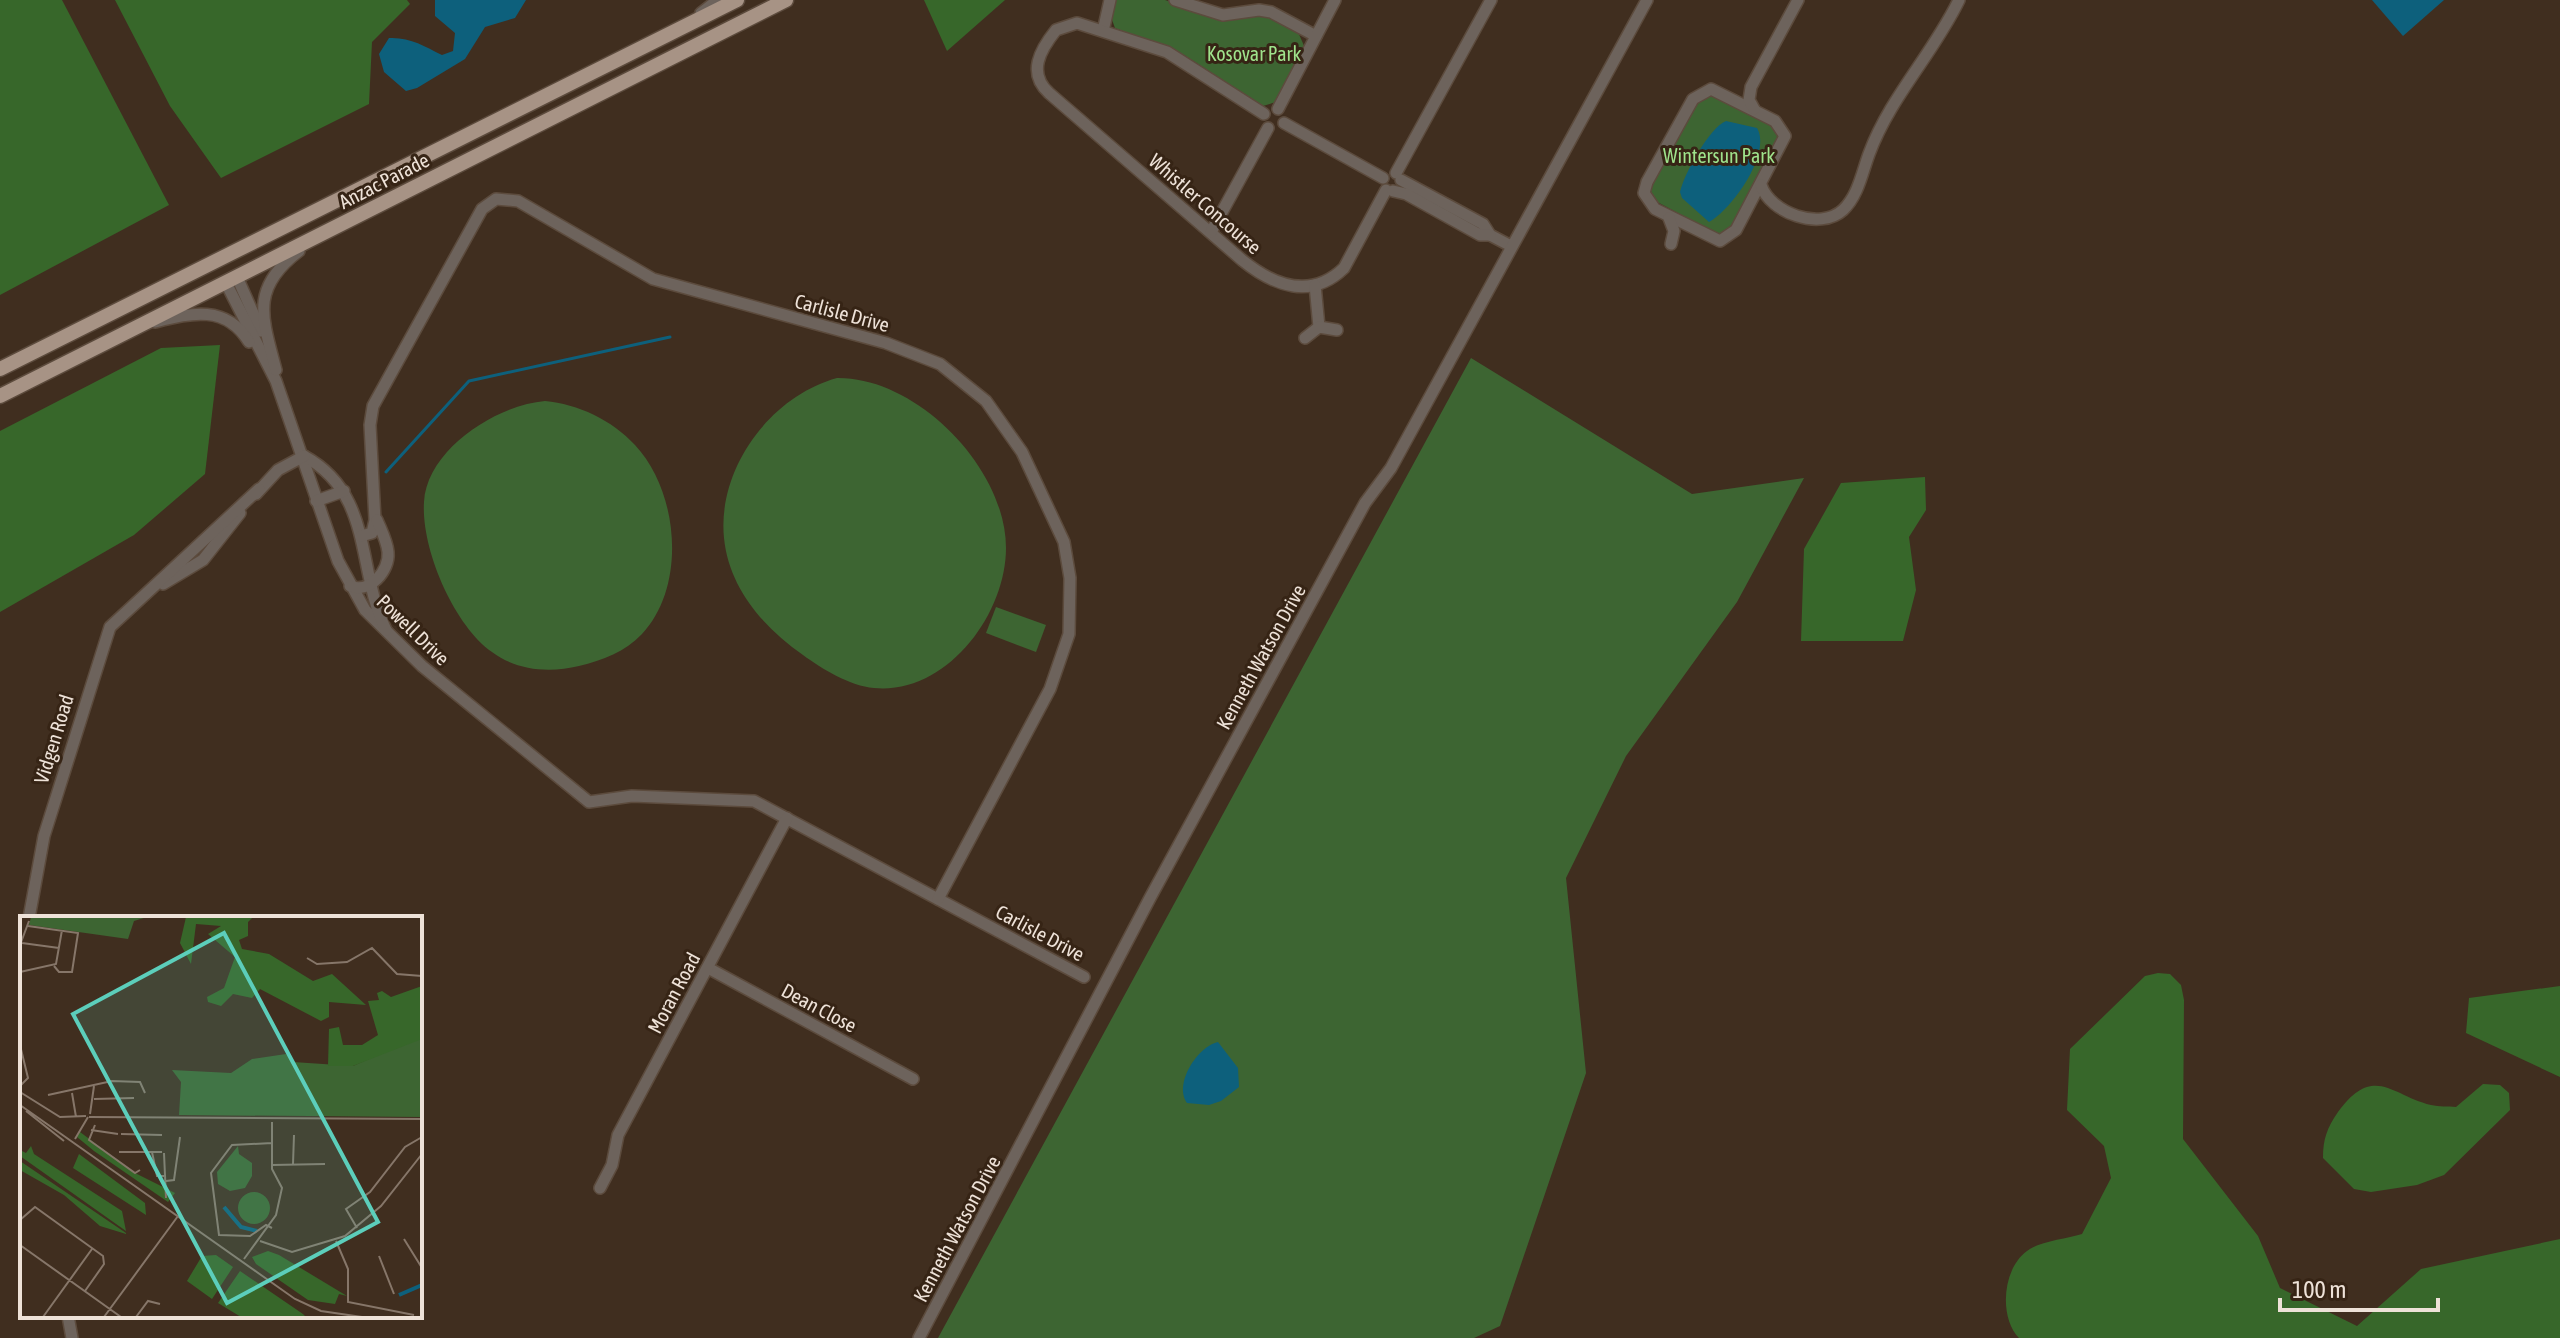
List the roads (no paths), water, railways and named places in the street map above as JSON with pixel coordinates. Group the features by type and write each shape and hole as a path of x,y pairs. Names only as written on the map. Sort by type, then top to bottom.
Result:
{"main road":[{"name":"Anzac Parade","path":"0,369 737,0"},
{"name":"Anzac Parade","path":"0,396 782,1"},
{"path":"219,259 231,280"}],"street":[{"path":"689,24 718,0"},
{"path":"1110,0 1103,31 1167,52 1264,114 1268,128 1211,232"},
{"path":"1175,0 1223,15 1259,10 1271,12 1316,36"},
{"path":"1278,109 1335,0"},
{"path":"1387,186 1400,187 1398,177 1491,0"},
{"name":"Kenneth Watson Drive","path":"919,1338 1150,898 1365,503 1391,468 1647,0"},
{"path":"1755,110 1749,100 1751,87 1798,0"},
{"path":"1761,185 1765,196 1772,202 1812,219 1835,215 1846,206 1855,193 1887,114 1959,0"},
{"name":"Whistler Concourse","path":"1103,31 1077,23 1060,27 1036,65 1040,85 1262,276 1287,286 1315,285"},
{"path":"1729,96 1742,94 1751,87"},
{"path":"1711,89 1729,96 1775,121 1785,136 1736,230 1726,240 1712,240 1667,216 1647,202 1644,193 1647,182 1696,95 1711,89"},
{"path":"1264,114 1278,109 1283,114 1284,123"},
{"path":"1284,123 1387,186 1478,235 1490,235 1511,246"},
{"path":"1268,128 1275,130 1284,123"},
{"path":"1319,327 1315,285 1344,268 1387,186 1390,172 1483,224 1490,235"},
{"name":"Carlisle Drive","path":"373,583 388,559 375,512 370,425 373,406 482,209 501,198 522,203 653,279 886,343 956,374 986,401 1005,425 1055,516 1069,566 1070,620 1066,649 1050,689 938,899"},
{"path":"1749,207 1760,201 1772,202"},
{"path":"1667,216 1674,227 1671,244 1682,234 1696,232"},
{"path":"283,397 263,321 264,292 278,268 330,230"},
{"name":"Powell Drive","path":"231,280 259,326 304,456 316,501 350,586 370,616 427,670 589,802"},
{"path":"139,326 198,312 227,319 244,334 283,397"},
{"path":"1305,338 1319,327 1337,330"},
{"path":"304,456 329,472 344,491 361,536 388,634"},
{"name":"Vidgen Road","path":"29,916 44,836 105,638 116,619 152,590 283,466 304,456"},
{"path":"316,501 344,491"},
{"path":"361,536 373,532 375,512"},
{"path":"350,586 360,589 373,583"},
{"name":"Carlisle Drive","path":"589,802 624,796 739,798 758,802 1084,977"},
{"name":"Moran Road","path":"600,1188 612,1165 618,1135 787,818"},
{"name":"Dean Close","path":"708,968 913,1079"},
{"path":"68,1318 72,1338"}],"water":[{"path":"435,0 526,0 515,18 485,27 465,59 417,88 406,91 384,72 379,54 389,38 423,45 442,55 453,51 455,33 435,16"},
{"path":"2372,0 2444,0 2403,36"},
{"path":"1726,121 1757,128 1759,152 1738,194 1709,222 1682,198 1680,192 1698,152 1719,125"},
{"path":"1218,1042 1238,1068 1239,1087 1221,1101 1209,1105 1187,1103 1183,1095 1185,1076 1196,1058"}],"waterway":[{"path":"386,472 469,381 670,337"}],"park label":[{"name":"Kosovar Park","path":"1254,54"},
{"name":"Wintersun Park","path":"1719,156"}]}
